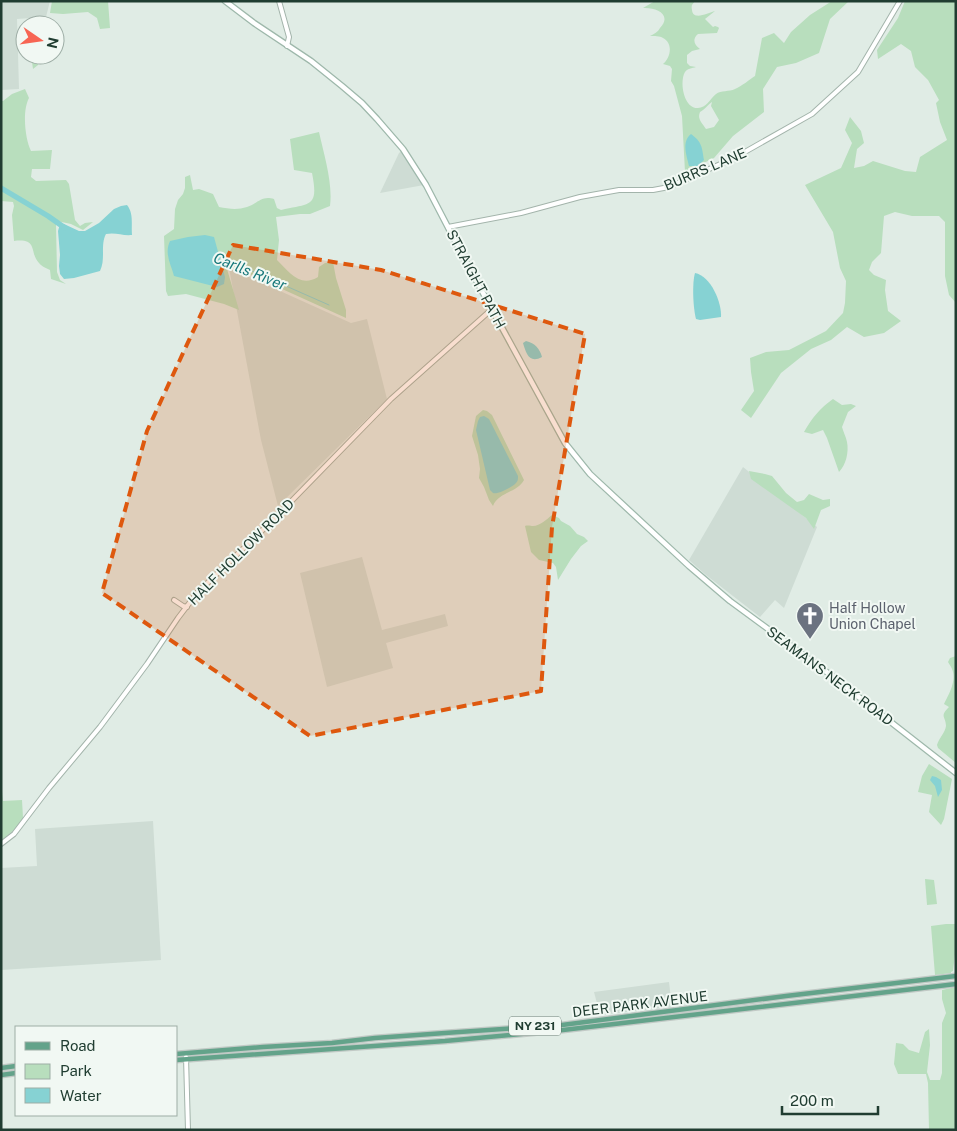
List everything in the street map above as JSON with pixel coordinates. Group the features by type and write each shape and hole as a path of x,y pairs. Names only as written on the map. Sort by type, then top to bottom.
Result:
{"main road":[{"name":"STRAIGHT PATH","path":"225,1 342,86 377,119 411,160 423,180 565,442 590,474 604,488 704,578"},
{"name":"SEAMANS NECK ROAD","path":"704,578 730,601 828,673 956,773"},
{"name":"DEER PARK AVENUE","path":"178,1054 562,1025 956,976"},
{"name":"DEER PARK AVENUE","path":"178,1060 445,1041 563,1030 956,984"},
{"path":"1,1068 15,1066"},
{"path":"1,1075 15,1073"}],"street":[{"path":"279,1 289,37 287,46"},
{"name":"BURRS LANE","path":"448,228 521,213 580,197 620,190 653,190 669,186 736,157 812,114 858,72 900,1"},
{"name":"HALF HOLLOW ROAD","path":"1,844 14,834 49,788 100,727 197,593 391,399 492,309"},
{"path":"174,600 183,606 187,606"},
{"path":"186,1053 188,1130"}],"highlighted area":[{"path":"233,245 381,270 585,334 552,527 541,691 310,736 102,593 147,431"}],"shaded area":[{"path":"1,1 50,1 46,15 15,15 15,65 18,65 19,89 1,90"},
{"path":"403,150 424,185 380,193 399,153"},
{"path":"229,268 351,323 367,319 387,399 278,506 261,440"},
{"path":"743,467 817,527 784,608 775,600 760,617 689,560"},
{"path":"362,557 382,630 445,614 448,626 386,643 393,668 327,687 300,573"},
{"path":"153,821 161,960 1,970 1,868 37,866 35,829"},
{"path":"669,982 672,1007 600,1015 594,992"}],"green space":[{"path":"52,1 108,1 110,28 100,29 97,18 88,12 50,13"},
{"path":"655,1 695,1 692,7 695,15 698,16 715,11 705,19 713,27 719,28 717,33 698,34 694,42 700,49 692,51 687,55 687,63 690,66 696,67 688,69 683,76 686,100 693,107 701,108 718,93 735,89 755,76 762,38 774,33 784,43 791,32 810,15 832,1 849,1 830,19 819,53 796,63 777,67 763,89 764,112 733,136 714,158 685,172 682,116 671,81 672,69 670,66 663,64 668,58 670,47 663,38 650,36 658,31 665,19 661,12 657,10 643,8","holes":["712,102 711,106 719,120 714,127 706,129 700,121 699,114"]},
{"path":"905,1 956,1 956,303 949,295 945,276 945,222 939,216 912,216 895,212 884,216 881,253 872,262 869,270 874,275 886,280 885,290 888,311 901,321 884,333 864,337 847,327 831,340 811,349 781,373 751,418 741,410 754,391 750,358 766,352 789,350 826,331 843,313 846,281 840,268 833,232 805,185 841,168 852,143 845,130 850,117 861,131 864,143 857,149 854,168 864,166 873,161 905,171 916,172 920,157 947,140 940,122 936,103 939,100 928,80 915,67 911,51 901,44 878,59 877,50 898,18"},
{"path":"25,89 29,98 25,125 31,151 52,150 50,169 32,169 31,177 36,181 66,180 69,184 75,220 80,226 93,222 83,230 71,224 57,221 57,272 60,280 66,284 51,279 50,270 39,263 30,244 14,241 13,202 1,201 1,101"},
{"path":"319,132 329,179 330,206 310,214 276,217 279,240 277,260 290,274 306,281 318,277 319,267 325,263 333,262 346,310 346,318 229,265 227,269 239,310 186,294 168,296 166,291 164,236 174,229 175,209 185,188 185,177 190,175 193,190 199,189 213,194 219,207 244,208 266,198 274,199 277,208 281,210 305,204 313,198 314,184 312,173 294,170 290,139"},
{"path":"833,399 842,405 851,404 856,406 848,412 842,427 847,440 848,450 845,462 839,472 823,430 812,434 804,432 824,406"},
{"path":"483,410 492,415 524,480 517,488 495,501 493,506 479,478 478,455 472,436 476,416"},
{"path":"749,471 772,476 786,493 797,502 804,500 809,494 823,500 830,499 830,506 821,510 814,529 806,518 751,479"},
{"path":"552,515 559,518 588,541 581,546 571,559 558,580 556,567 553,563 539,560 531,552 525,526 538,525"},
{"path":"956,656 956,763 937,745 946,726 944,715 949,707 944,704 954,678 952,668 948,662 950,658"},
{"path":"929,764 952,779 944,819 941,825 929,812 932,795 918,792 922,776"},
{"path":"1,782 3,801 22,800 23,818 15,829 1,841"},
{"path":"925,879 934,880 937,904 927,905"},
{"path":"956,924 953,971 951,973 935,975 931,926"},
{"path":"956,987 956,1130 929,1130 928,1083 926,1074 898,1074 894,1064 896,1043 903,1044 909,1050 919,1053 925,1032 929,1029 930,1045 927,1072 930,1080 940,1080 942,1073 942,1023 946,1013 942,999 942,990"}],"water":[{"path":"691,134 701,145 703,152 704,160 698,166 689,166 686,154 686,141"},
{"path":"127,205 131,216 132,235 106,234 103,243 103,262 100,271 64,279 60,274 59,266 58,231 60,224 79,231 85,231 99,223 114,209"},
{"path":"205,235 214,237 225,277 224,284 217,287 174,276 169,259 168,246 170,241"},
{"path":"695,273 701,275 711,285 720,305 721,317 696,319 693,296"},
{"path":"526,341 537,347 542,357 534,359 529,356 523,343"},
{"path":"484,416 489,419 518,476 517,481 513,485 498,493 493,493 490,490 476,430 480,417"},
{"path":"932,776 941,780 942,790 938,797 935,786 930,780"}],"waterway":[{"name":"Carlls River","path":"1,188 65,228"},
{"name":"Carlls River","path":"218,256 329,305"}],"place":[{"name":"Half Hollow Union Chapel","path":"810,640"}]}
